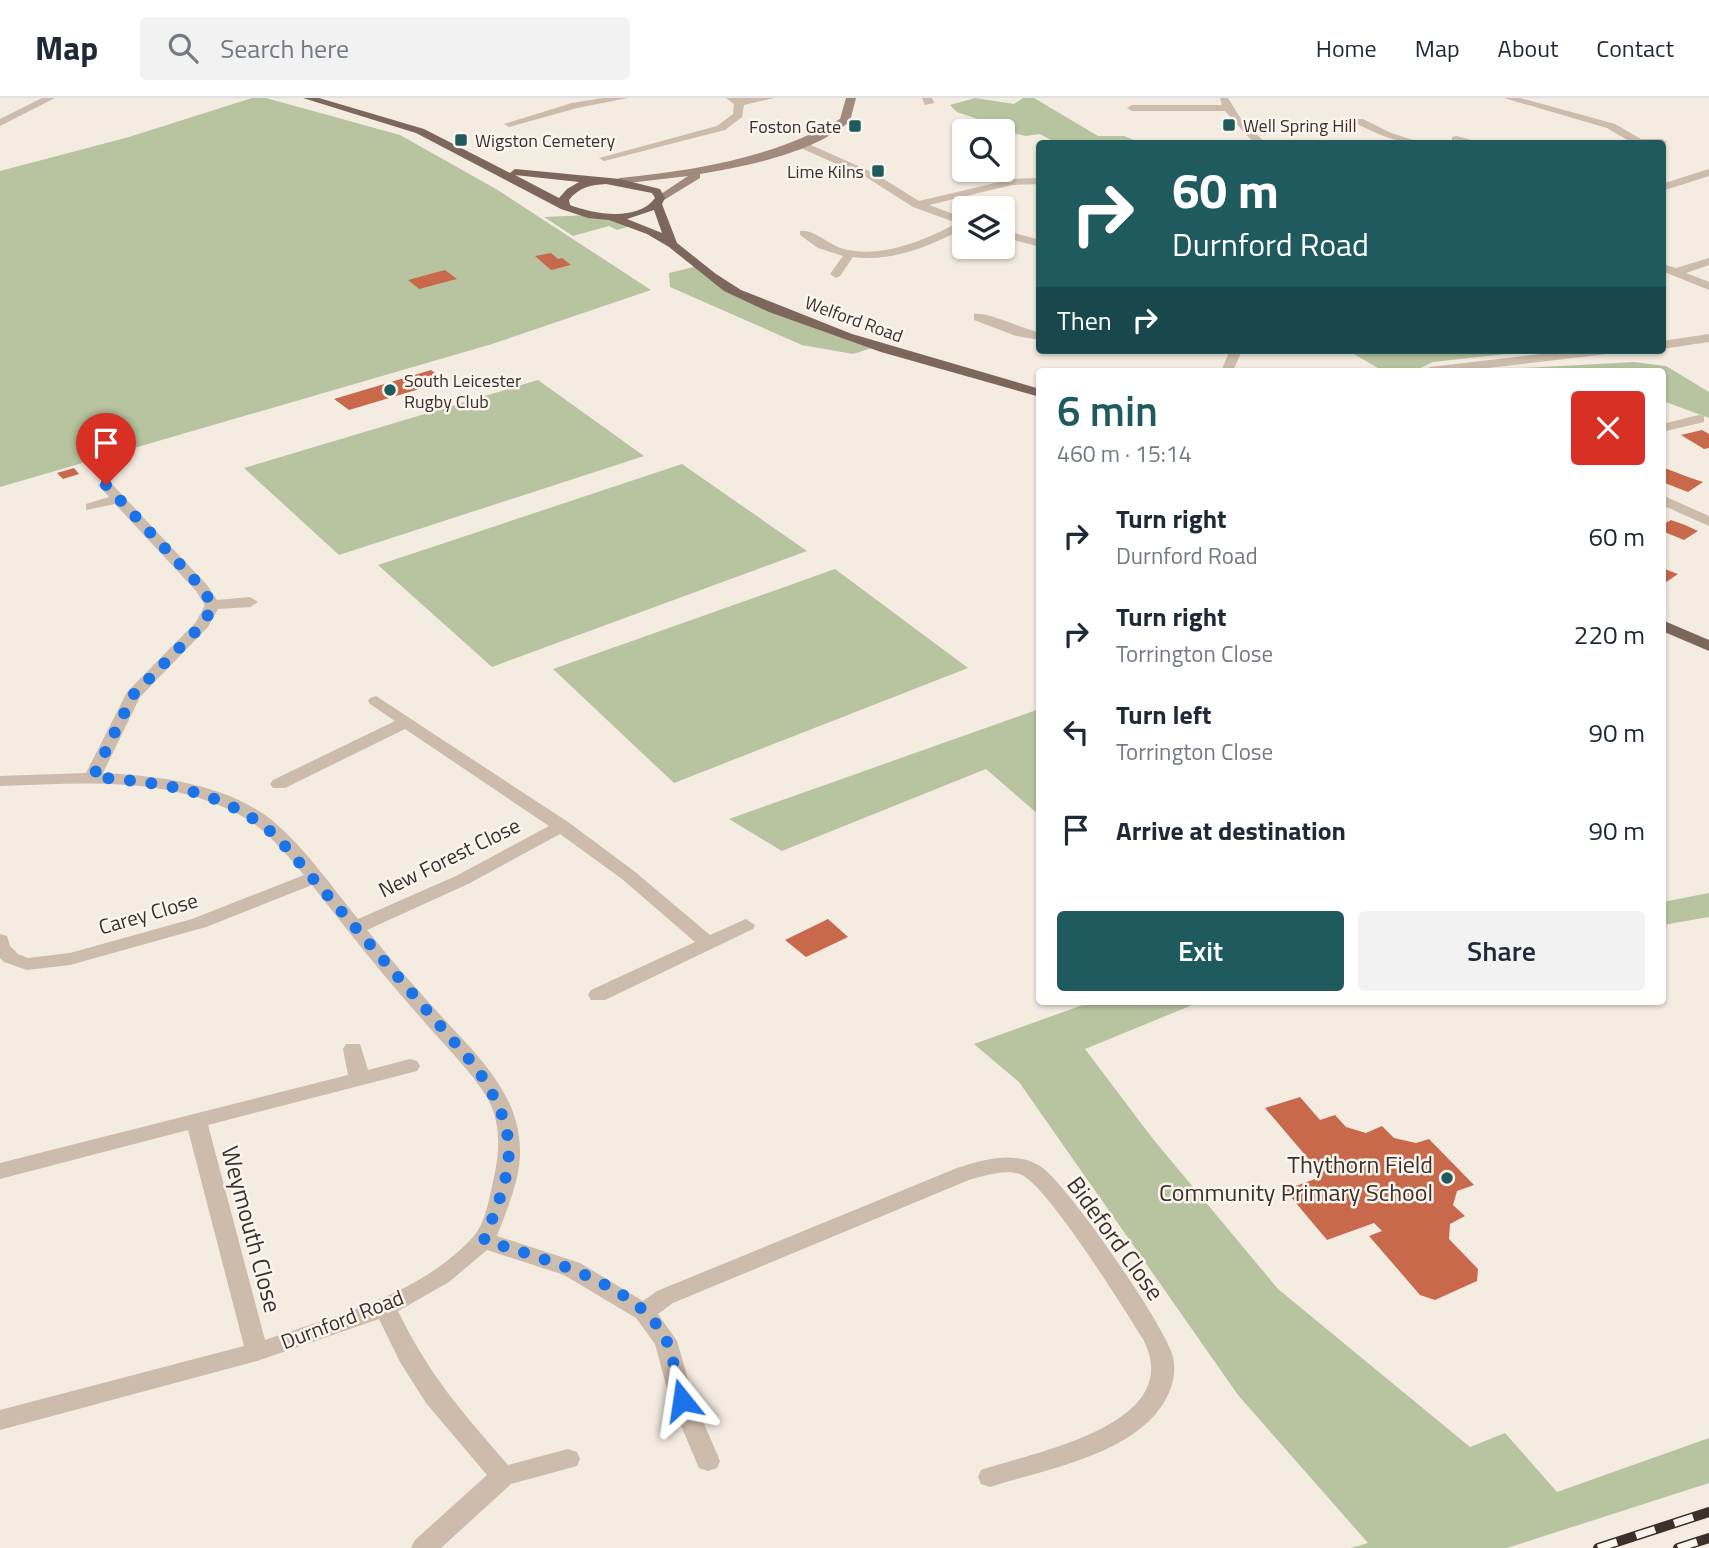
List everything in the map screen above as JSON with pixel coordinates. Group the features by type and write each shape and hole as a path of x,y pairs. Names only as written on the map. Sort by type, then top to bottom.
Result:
{"main road":[{"path":"308,98 420,131 565,205"},
{"path":"491,166 526,175 620,181 639,184 656,191 672,244"},
{"path":"565,205 563,201 569,192 606,180"},
{"path":"610,218 634,215 659,201"},
{"name":"Welford Road","path":"565,205 580,213 643,228 672,244 733,291 810,325 919,362 1036,392"},
{"path":"1666,627 1709,646"}],"street":[{"path":"0,123 50,98"},
{"path":"566,98 576,104"},
{"path":"509,124 576,104 623,98"},
{"path":"604,158 638,145 721,128 738,115 735,101 769,98"},
{"path":"620,181 709,170 800,144 845,121 851,98"},
{"path":"1509,98 1611,126 1636,140"},
{"path":"1132,108 1226,103 1258,140"},
{"path":"1357,125 1406,140"},
{"path":"800,144 870,175 917,205 952,218"},
{"path":"659,201 709,170"},
{"path":"1666,187 1709,172"},
{"path":"917,205 1012,182 1036,181"},
{"path":"796,246 809,237 849,255 911,248 935,240 952,230"},
{"path":"1015,237 1036,243"},
{"path":"835,274 849,255"},
{"path":"1677,272 1709,261"},
{"path":"1666,268 1709,286"},
{"path":"978,317 1020,333 1036,335"},
{"path":"1666,344 1709,338"},
{"path":"1455,368 1573,354"},
{"path":"1666,417 1678,424"},
{"path":"1666,427 1699,419"},
{"path":"106,485 202,588 213,606"},
{"path":"91,507 118,499"},
{"path":"1666,501 1709,522"},
{"path":"213,606 250,601"},
{"path":"93,777 133,695 203,624 213,606"},
{"name":"New Forest Close","path":"376,701 562,826 659,897 706,942"},
{"path":"279,784 405,722"},
{"name":"Durnford Road","path":"0,781 93,777 148,782 186,789 220,800 254,817 314,878 475,1066 498,1099 507,1123 510,1151 500,1199 484,1240 441,1276 385,1308 257,1352 0,1420"},
{"name":"New Forest Close","path":"355,928 462,880 562,826"},
{"name":"Carey Close","path":"0,940 1,948 11,958 27,964 70,959 199,923 314,878"},
{"path":"598,995 746,925"},
{"path":"353,1049 359,1077"},
{"path":"0,1171 410,1066"},
{"name":"Weymouth Close","path":"196,1120 257,1352"},
{"name":"Bideford Close","path":"644,1312 666,1297 964,1173 998,1165 1032,1171 1068,1211 1144,1322 1159,1348 1164,1373 1153,1401 1133,1423 1115,1435 989,1477"},
{"path":"484,1240 572,1269 644,1312 666,1341 682,1400 708,1461"},
{"path":"385,1308 408,1356 434,1396 503,1476"},
{"path":"424,1548 503,1476 568,1459"}],"green space":[{"path":"252,98 266,98 400,135 496,189 651,290 492,344 0,487 0,171 129,137"},
{"path":"975,98 1014,104 1023,98 1034,98 1098,136 1124,136 1134,140 1051,140 1040,134 1026,136 1015,133 1015,119 977,119 957,112 950,105"},
{"path":"588,215 633,225 617,230 609,226 573,236 544,217"},
{"path":"698,266 733,291 875,347 853,354 802,345 670,287 669,273"},
{"path":"1354,354 1505,354 1433,362 1420,368 1378,368"},
{"path":"1634,362 1666,366 1709,392 1709,418 1666,402 1666,368 1522,368"},
{"path":"538,380 644,456 339,555 244,468"},
{"path":"682,464 807,551 492,667 378,565"},
{"path":"835,569 968,668 674,783 553,669"},
{"path":"1036,710 1036,812 986,769 782,851 729,819"},
{"path":"1709,893 1709,917 1666,924 1666,901"},
{"path":"1083,1005 1192,1005 1085,1049 1153,1139 1278,1289 1470,1447 1505,1433 1557,1492 1709,1438 1709,1483 1507,1548 1351,1548 1368,1543 1238,1395 1019,1082 974,1044"}],"building":[{"path":"551,253 571,265 551,270 535,256"},
{"path":"445,270 457,279 419,289 408,280"},
{"name":"South Leicester Rugby Club","path":"431,370 446,381 349,410 334,399"},
{"path":"1702,430 1709,434 1709,448 1704,449 1681,435"},
{"path":"113,457 119,463 96,470 89,464"},
{"path":"74,468 79,474 63,479 57,473"},
{"path":"1666,468 1703,482 1688,492 1666,484"},
{"path":"1671,520 1698,531 1684,540 1666,533 1666,523"},
{"path":"1666,570 1678,574 1666,582"},
{"path":"828,919 848,937 806,957 785,940"},
{"path":"1300,1097 1320,1120 1335,1115 1346,1127 1366,1133 1382,1126 1394,1138 1416,1143 1429,1139 1474,1185 1457,1191 1453,1205 1465,1216 1450,1224 1449,1239 1478,1269 1477,1281 1435,1300 1420,1295 1369,1236 1382,1231 1374,1223 1327,1240 1285,1190 1323,1176 1265,1108"}],"railway":[{"path":"1598,1548 1709,1512"},
{"path":"1678,1548 1709,1538"}],"place":[{"name":"Well Spring Hill","path":"1229,125"},
{"name":"Foston Gate","path":"855,126"},
{"name":"Wigston Cemetery","path":"461,140"},
{"name":"Lime Kilns","path":"878,171"},
{"name":"South Leicester Rugby Club","path":"390,390"},
{"name":"Thythorn Field Community Primary School","path":"1447,1178"}],"route":[{"path":"106,485 202,588 213,606 203,624 133,695 93,777 148,782 186,789 220,800 254,817 278,838 475,1066 498,1099 507,1123 510,1151 500,1199 484,1240 572,1269 612,1290 644,1312 666,1341 682,1400"}]}
